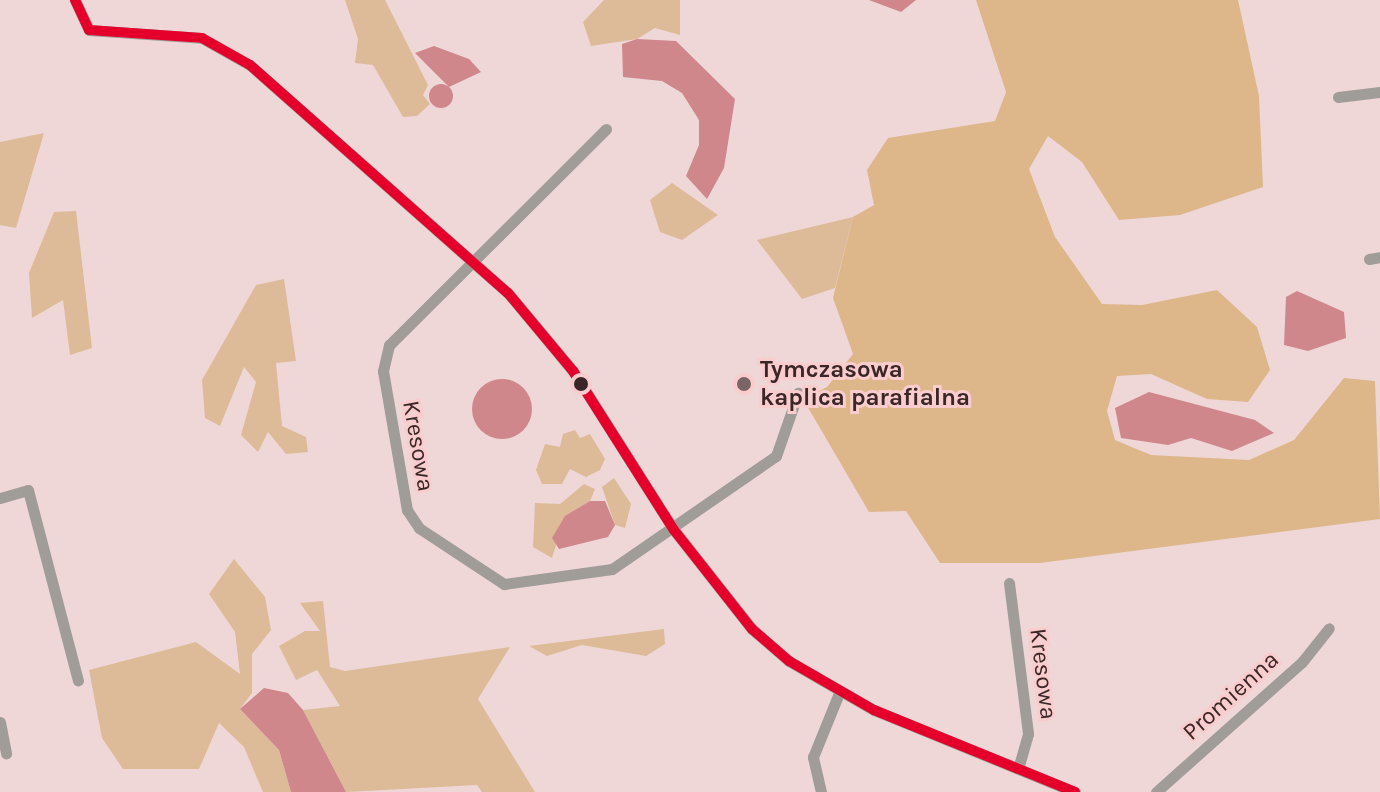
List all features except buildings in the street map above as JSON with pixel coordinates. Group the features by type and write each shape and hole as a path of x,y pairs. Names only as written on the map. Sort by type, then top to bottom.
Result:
{"street":[{"path":"75,0 89,30 202,38 250,65 469,258 573,371 674,530 752,629 839,693 1075,792"},
{"path":"1338,97 1380,92"},
{"name":"Kresowa","path":"606,129 469,258 389,345 383,371 407,510 419,528 504,584 601,573 674,530 776,456 798,393"},
{"path":"0,498 28,490 78,681"},
{"name":"Kresowa","path":"1009,583 1028,734 1018,769"},
{"name":"Promienna","path":"1156,792 1302,662 1329,628"},
{"path":"821,792 813,757 839,693"},
{"path":"0,722 6,753"}],"shaded area":[{"path":"345,0 385,0 428,85 423,95 430,104 417,116 403,117 373,65 355,63 358,39"},
{"path":"604,0 680,0 680,35 655,28 637,39 591,46 583,22"},
{"path":"869,0 916,0 901,12"},
{"path":"976,0 1238,0 1259,96 1263,187 1180,215 1119,220 1082,162 1048,136 1029,169 1055,237 1102,304 1142,305 1217,290 1257,327 1270,370 1248,402 1207,399 1151,374 1117,376 1107,411 1115,440 1151,455 1249,460 1294,440 1344,378 1375,381 1380,519 1040,563 940,563 906,511 869,512 803,399 827,387 853,354 833,298 853,217 874,205 867,170 888,138 995,121 1006,92"},
{"path":"637,39 676,41 735,99 724,168 707,199 686,176 699,145 699,120 682,93 662,81 623,77 622,44"},
{"path":"434,46 469,59 481,72 449,87 415,53"},
{"path":"441,84 449,88 453,96 449,104 441,108 433,104 429,96 433,88"},
{"path":"44,133 16,228 0,225 0,142"},
{"path":"672,183 718,215 682,240 660,232 650,200"},
{"path":"76,211 92,348 70,355 63,300 32,318 29,273 54,212"},
{"path":"853,217 835,288 802,299 757,240"},
{"path":"284,279 296,361 276,363 282,426 306,437 308,452 286,454 268,432 258,452 241,435 256,382 244,367 220,426 205,418 202,380 256,285"},
{"path":"1297,291 1344,312 1346,338 1308,351 1284,345 1286,297"},
{"path":"502,379 513,381 523,388 530,398 530,420 523,430 513,437 502,439 491,437 481,430 474,420 472,409 474,398 481,388 491,381"},
{"path":"1149,392 1255,420 1274,433 1232,451 1191,438 1168,445 1121,438 1115,408"},
{"path":"575,430 580,438 590,434 605,459 600,470 586,477 570,469 562,484 542,484 536,470 545,444 560,447 563,434"},
{"path":"614,478 631,504 625,528 615,525 602,487"},
{"path":"584,484 595,489 590,501 565,517 552,558 533,547 535,503 560,504"},
{"path":"590,501 605,501 615,525 608,537 559,549 552,538 565,516"},
{"path":"234,559 265,597 271,630 252,654 252,693 240,709 279,750 291,792 263,792 244,747 219,723 199,769 123,769 102,738 89,670 196,642 240,674 235,632 209,594"},
{"path":"323,601 330,667 345,671 510,647 478,699 535,792 482,792 477,785 346,792 303,710 340,706 317,670 296,680 279,646 305,631 320,631 300,603"},
{"path":"664,629 665,644 646,656 582,645 547,656 529,646"},
{"path":"264,688 288,693 303,710 346,792 291,792 279,750 240,709"}],"transit line":[{"path":"75,0 89,30 202,38 250,65 508,293 573,371 674,530 752,629 789,661 874,710 1075,792"}],"place":[{"name":"Tymczasowa kaplica parafialna","path":"744,384"}]}
